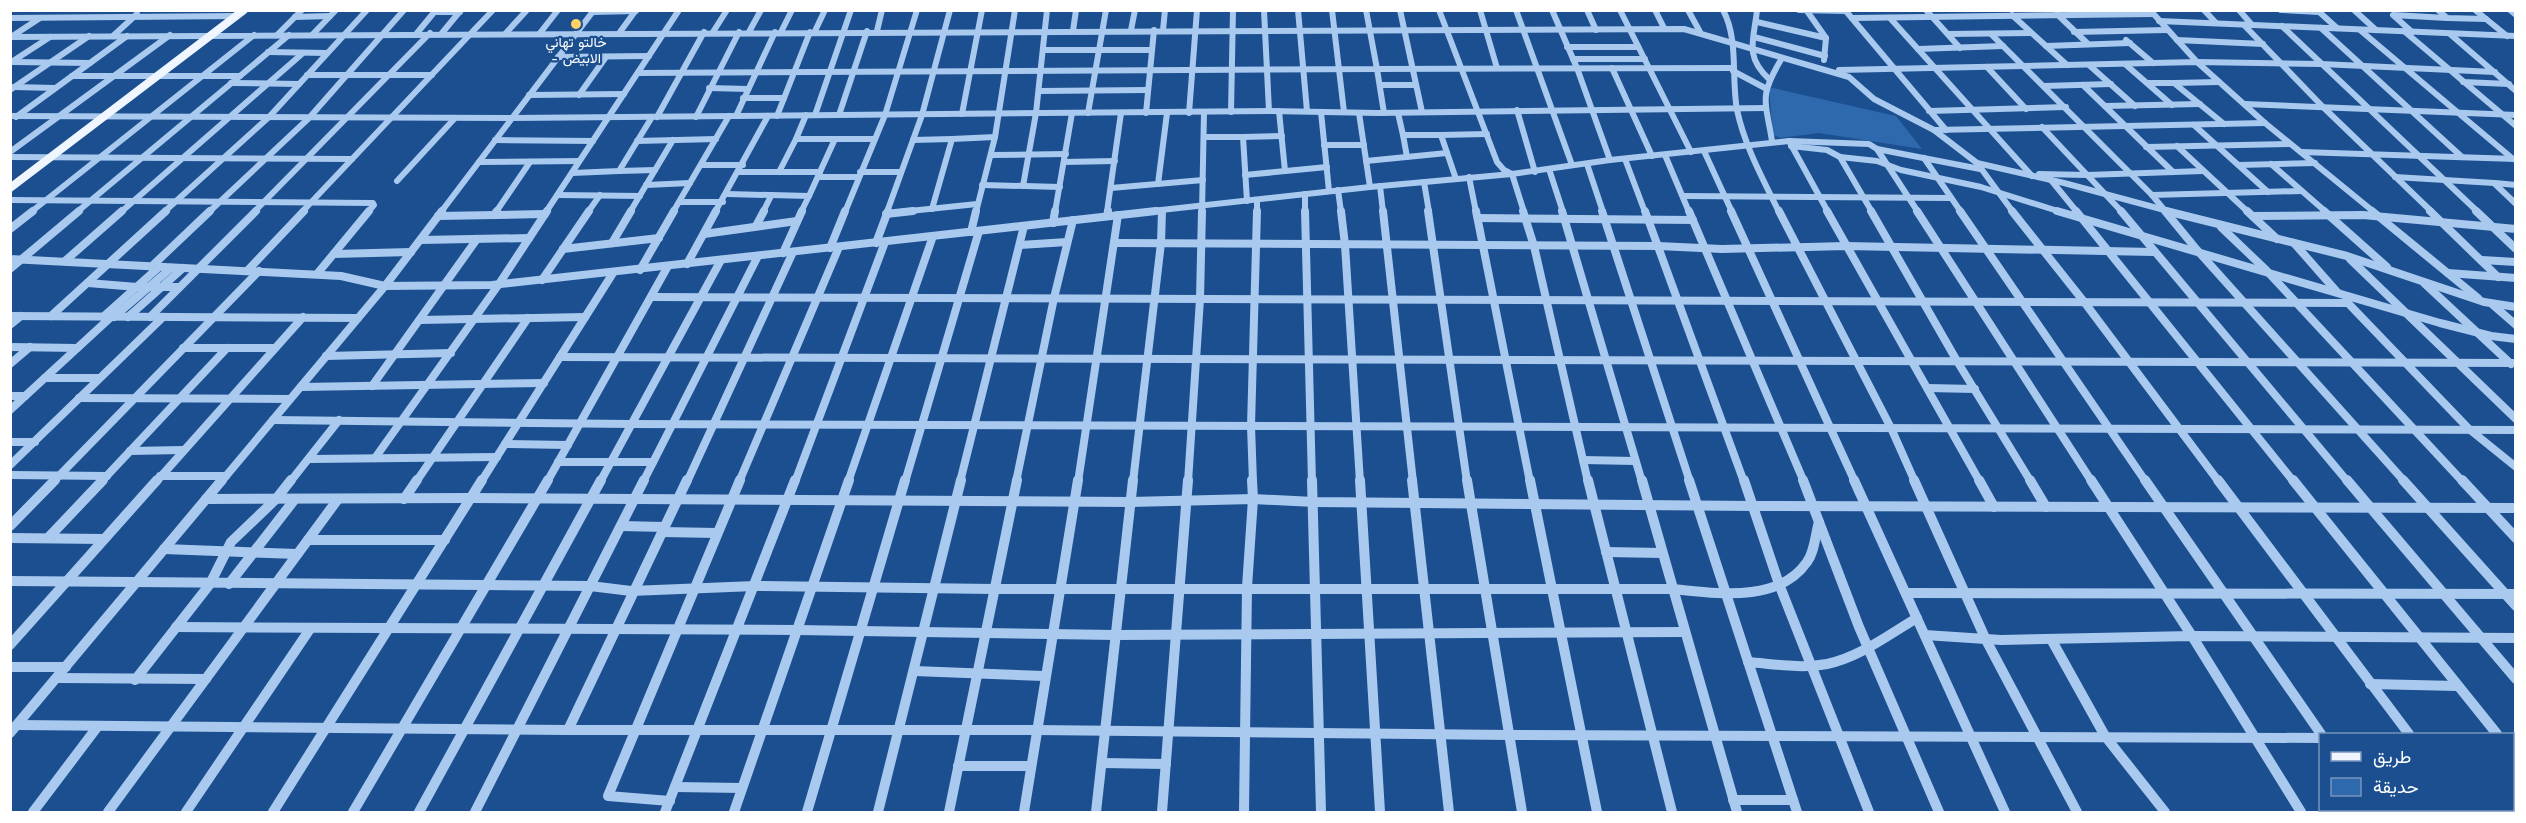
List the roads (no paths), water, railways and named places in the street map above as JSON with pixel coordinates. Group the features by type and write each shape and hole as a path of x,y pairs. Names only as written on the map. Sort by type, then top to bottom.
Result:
{"main road":[{"path":"10,188 244,10"}],"street":[{"path":"14,18 27,10"},
{"path":"63,17 71,10"},
{"path":"98,16 105,10"},
{"path":"112,36 141,10"},
{"path":"169,16 176,10"},
{"path":"206,16 212,10"},
{"path":"277,34 302,10"},
{"path":"313,34 336,10"},
{"path":"51,316 178,202 268,117 367,10"},
{"path":"10,410 109,317 155,267 309,118 404,10"},
{"path":"248,270 493,10"},
{"path":"506,33 527,10"},
{"path":"540,33 558,10"},
{"path":"375,458 499,284 679,10"},
{"path":"713,32 727,10"},
{"path":"749,32 761,10"},
{"path":"640,270 716,139 743,98 755,72 792,10"},
{"path":"777,116 813,32 825,10"},
{"path":"815,115 851,10"},
{"path":"877,31 882,10"},
{"path":"670,801 608,796 637,730 694,586 818,298 859,174 885,115 917,10"},
{"path":"665,813 755,586 863,299 886,214 922,115 950,10"},
{"path":"962,114 982,10"},
{"path":"807,813 959,299 975,232 977,204 995,137 1015,10"},
{"path":"1023,186 1042,70 1047,10"},
{"path":"1073,31 1076,10"},
{"path":"1088,113 1106,10"},
{"path":"1131,30 1135,10"},
{"path":"1163,30 1165,10"},
{"path":"1189,112 1197,10"},
{"path":"1231,112 1230,69 1233,10"},
{"path":"1264,10 1269,111"},
{"path":"1298,10 1307,111"},
{"path":"1332,10 1344,112"},
{"path":"1366,10 1384,113"},
{"path":"1400,10 1422,112"},
{"path":"1439,10 1497,162 1504,170 1512,174 1534,246 1583,460 1672,813"},
{"path":"1480,10 1497,68"},
{"path":"1516,10 1572,165"},
{"path":"1552,10 1577,68 1610,160"},
{"path":"1587,10 1596,30"},
{"path":"1620,10 1691,152"},
{"path":"1655,10 1664,28"},
{"path":"1688,10 1700,32"},
{"path":"1724,10 1731,23 1737,108 1747,146 1824,302 1891,428 1986,640 2077,813"},
{"path":"1757,10 1757,22 1750,48 1755,64 1769,79"},
{"path":"1799,10 1846,11 1946,130"},
{"path":"1926,10 1960,48"},
{"path":"1968,10 1973,16"},
{"path":"2204,10 2216,23"},
{"path":"2239,10 2252,25"},
{"path":"2281,10 2318,11 2337,29"},
{"path":"2354,10 2377,30"},
{"path":"2387,10 2412,32"},
{"path":"2438,10 2447,18"},
{"path":"2475,10 2508,36"},
{"path":"2510,10 2516,15"},
{"path":"417,33 435,11 461,11"},
{"path":"442,33 461,11"},
{"path":"14,729 385,286 593,11 636,11"},
{"path":"620,32 636,11"},
{"path":"1807,11 1826,38 1826,56 1818,67"},
{"path":"1852,18 1893,15 1931,17 2010,13 2151,12 2196,62 2265,123 2484,302"},
{"path":"2010,13 2067,65"},
{"path":"2057,14 2088,44"},
{"path":"1893,15 1918,49 2031,175 2203,171"},
{"path":"2393,15 2486,19"},
{"path":"14,18 237,16"},
{"path":"295,17 330,16"},
{"path":"11,37 40,18"},
{"path":"2159,21 2516,36"},
{"path":"1757,22 1826,38"},
{"path":"2244,25 2322,106 2499,277"},
{"path":"2282,26 2516,249"},
{"path":"11,37 844,31 1523,31 1664,28 1700,32 1731,41 1849,76 1874,99 1934,130 1979,166 1996,191 2085,303 2407,733"},
{"path":"2320,28 2462,157"},
{"path":"1146,113 1154,30"},
{"path":"2115,30 2153,63"},
{"path":"2074,32 2167,30"},
{"path":"2360,30 2515,160"},
{"path":"838,115 867,31"},
{"path":"2404,31 2447,70 2516,126"},
{"path":"619,171 655,117 705,32"},
{"path":"696,117 739,32"},
{"path":"150,317 263,202 351,118 430,33"},
{"path":"1948,34 2031,33"},
{"path":"2450,33 2516,91"},
{"path":"10,229 255,34"},
{"path":"10,269 289,34"},
{"path":"1991,34 2152,195 2244,303 2428,507 2510,594 2516,606"},
{"path":"10,152 170,35"},
{"path":"12,88 89,36"},
{"path":"12,118 128,36"},
{"path":"11,62 50,37"},
{"path":"1754,37 1826,56"},
{"path":"2177,40 2263,44"},
{"path":"2046,45 2130,43"},
{"path":"1918,49 2003,46"},
{"path":"1567,47 1638,47"},
{"path":"1600,47 1652,156"},
{"path":"1044,50 1152,50"},
{"path":"268,52 327,53"},
{"path":"65,261 303,53"},
{"path":"558,57 650,56"},
{"path":"579,95 606,57"},
{"path":"1772,141 1765,88 1782,58"},
{"path":"1573,59 1645,59"},
{"path":"1612,68 1616,59"},
{"path":"1624,59 1629,68"},
{"path":"1633,59 1638,68"},
{"path":"11,62 90,63"},
{"path":"1829,70 2196,62 2321,64 2495,72"},
{"path":"2125,64 2172,105"},
{"path":"2089,65 2135,106"},
{"path":"1987,67 2026,108"},
{"path":"638,73 1461,68 1733,69 1765,88"},
{"path":"308,75 432,75"},
{"path":"72,76 240,76"},
{"path":"2148,83 2219,82"},
{"path":"2463,82 2509,84"},
{"path":"231,83 299,84"},
{"path":"2174,83 2224,124"},
{"path":"2044,86 2111,84"},
{"path":"1380,85 1416,85"},
{"path":"2083,85 2173,172"},
{"path":"12,88 56,88"},
{"path":"710,88 748,89"},
{"path":"1039,91 1148,90"},
{"path":"529,95 624,94"},
{"path":"743,98 784,98"},
{"path":"2105,106 2200,104"},
{"path":"2245,104 2516,115"},
{"path":"1929,111 2066,107"},
{"path":"12,118 59,116 696,117 1269,111 1398,113 1551,109 1766,108"},
{"path":"1517,110 1535,172"},
{"path":"1279,111 1285,171"},
{"path":"1162,813 1187,501 1200,299 1204,112"},
{"path":"1321,112 1327,167 1345,245 1380,813"},
{"path":"1053,223 1072,113"},
{"path":"1107,216 1121,113"},
{"path":"1158,184 1167,113"},
{"path":"1359,113 1370,187"},
{"path":"1398,113 1407,157"},
{"path":"687,264 723,202 768,116"},
{"path":"779,172 806,116"},
{"path":"397,181 455,118"},
{"path":"1934,130 2265,123"},
{"path":"2194,125 2268,192"},
{"path":"2042,127 2108,195 2194,302 2516,679"},
{"path":"1403,135 1487,134"},
{"path":"1441,135 1456,179"},
{"path":"1204,137 1282,136"},
{"path":"913,140 995,137"},
{"path":"1243,137 1247,201"},
{"path":"637,141 716,139"},
{"path":"796,139 874,139"},
{"path":"783,253 835,139"},
{"path":"932,209 952,139"},
{"path":"495,140 593,141"},
{"path":"612,243 672,140"},
{"path":"10,259 317,274 353,277 385,286 499,284 1305,194 1535,172 1610,160 1747,146 1772,141 1827,150 1840,157 1877,161 1996,191 2082,219 2197,250 2477,333 2516,339"},
{"path":"1790,143 1869,144 1877,149 1924,158 2031,175 2221,226 2347,256 2493,305 2516,307"},
{"path":"1790,143 1877,302 1913,360 1994,507"},
{"path":"1324,144 1364,145"},
{"path":"2146,147 2290,144"},
{"path":"2176,146 2277,239"},
{"path":"1877,149 2192,636 2301,813"},
{"path":"1704,151 2005,813"},
{"path":"2301,152 2515,160"},
{"path":"1366,161 1447,153"},
{"path":"991,155 1066,154"},
{"path":"1665,155 1814,506 1867,646 1939,813"},
{"path":"10,157 352,159"},
{"path":"1840,157 1957,361 2046,507"},
{"path":"1924,158 2319,733"},
{"path":"1625,159 1702,361 1754,506 1779,584 1813,665 1869,813"},
{"path":"479,162 579,161"},
{"path":"1064,162 1114,161"},
{"path":"494,215 530,162"},
{"path":"2239,165 2315,163"},
{"path":"1587,164 1797,813"},
{"path":"2271,164 2390,269"},
{"path":"701,165 819,174 900,172"},
{"path":"1245,175 1327,167"},
{"path":"1549,169 1574,246 1737,813"},
{"path":"572,173 655,170"},
{"path":"1469,177 1597,813"},
{"path":"2395,177 2516,185"},
{"path":"1111,188 1203,180"},
{"path":"2051,180 2496,733"},
{"path":"1424,182 1452,361 1470,504 1494,633 1522,813"},
{"path":"646,184 690,183"},
{"path":"2494,183 2516,204"},
{"path":"982,185 1060,187"},
{"path":"1380,186 1449,813"},
{"path":"2152,195 2301,191"},
{"path":"727,194 809,196"},
{"path":"1305,194 1321,813"},
{"path":"558,195 640,196"},
{"path":"543,280 600,195"},
{"path":"756,226 771,196"},
{"path":"1684,196 1950,198"},
{"path":"10,200 375,204 317,274"},
{"path":"1244,813 1247,587 1253,499 1251,426 1257,200"},
{"path":"680,202 723,202"},
{"path":"886,214 977,204"},
{"path":"1096,813 1161,243 1162,210"},
{"path":"438,216 545,214"},
{"path":"1024,813 1058,589 1075,502 1118,215"},
{"path":"2253,216 2377,215 2444,224 2516,229"},
{"path":"1478,218 1693,220"},
{"path":"949,813 1072,220"},
{"path":"704,234 797,221"},
{"path":"878,813 1024,226"},
{"path":"2221,226 2266,270 2516,538"},
{"path":"734,813 933,236"},
{"path":"421,240 530,238"},
{"path":"563,249 659,238"},
{"path":"372,386 477,239"},
{"path":"1020,245 1068,242"},
{"path":"1114,243 1658,246 1722,249 1846,246 2154,252"},
{"path":"2294,243 2338,293 2469,429 2516,467"},
{"path":"334,254 411,252"},
{"path":"568,730 615,629 636,591 793,252"},
{"path":"475,813 671,423 758,256"},
{"path":"2347,256 2516,419"},
{"path":"419,813 721,260"},
{"path":"2482,260 2516,262"},
{"path":"353,813 568,446 653,297 668,266"},
{"path":"109,317 171,268"},
{"path":"128,317 183,268"},
{"path":"10,526 259,271"},
{"path":"273,813 613,273"},
{"path":"2448,273 2516,278"},
{"path":"2420,279 2514,365"},
{"path":"88,283 148,288 179,287"},
{"path":"653,297 2348,303"},
{"path":"2493,305 2516,325"},
{"path":"10,316 358,318"},
{"path":"10,325 21,316"},
{"path":"10,465 162,317"},
{"path":"10,645 303,317"},
{"path":"420,320 585,317"},
{"path":"404,499 528,318"},
{"path":"10,347 77,348"},
{"path":"10,364 30,347"},
{"path":"183,348 274,348"},
{"path":"48,538 226,348"},
{"path":"326,356 451,353"},
{"path":"560,357 1452,361 1799,359 2514,365"},
{"path":"45,378 99,378"},
{"path":"301,387 544,383"},
{"path":"1928,388 1975,388"},
{"path":"10,396 25,396"},
{"path":"79,398 290,399"},
{"path":"273,420 631,424 2516,430"},
{"path":"135,680 210,584 225,552 238,533 276,499 339,420"},
{"path":"10,442 35,442"},
{"path":"505,444 568,446"},
{"path":"130,451 183,450"},
{"path":"310,459 497,457"},
{"path":"1583,460 1635,461"},
{"path":"558,462 653,462"},
{"path":"10,475 107,476"},
{"path":"160,476 226,476"},
{"path":"206,499 536,498 1075,502 1253,499 1314,502 1594,503 1697,506 2516,508"},
{"path":"230,584 295,500"},
{"path":"108,813 338,500"},
{"path":"10,581 544,585 590,586 636,591 694,586 994,589 1316,587 1672,589 1725,594 1758,590 1779,584 1795,575 1808,561 1819,522"},
{"path":"621,526 717,533"},
{"path":"10,538 104,539"},
{"path":"308,540 445,540"},
{"path":"164,549 297,554"},
{"path":"1606,552 1662,553"},
{"path":"1906,593 1965,591 2510,594"},
{"path":"1748,662 1813,665 1837,661 1917,618"},
{"path":"176,627 797,630 1115,635 1684,632"},
{"path":"186,813 310,629"},
{"path":"1925,635 1986,640 2192,636 2516,638"},
{"path":"2050,639 2105,736 2165,813"},
{"path":"10,667 66,667"},
{"path":"914,671 1044,676"},
{"path":"57,678 206,679"},
{"path":"2370,684 2457,686"},
{"path":"14,729 98,726 516,730 1036,730 1509,735 2255,738 2319,736"},
{"path":"33,813 98,726"},
{"path":"1102,763 1166,764"},
{"path":"958,766 1031,766"},
{"path":"675,787 742,788"},
{"path":"1733,800 1793,800"}],"place":[{"name":"خالتو تهاني - الابيض","path":"576,24"}]}
